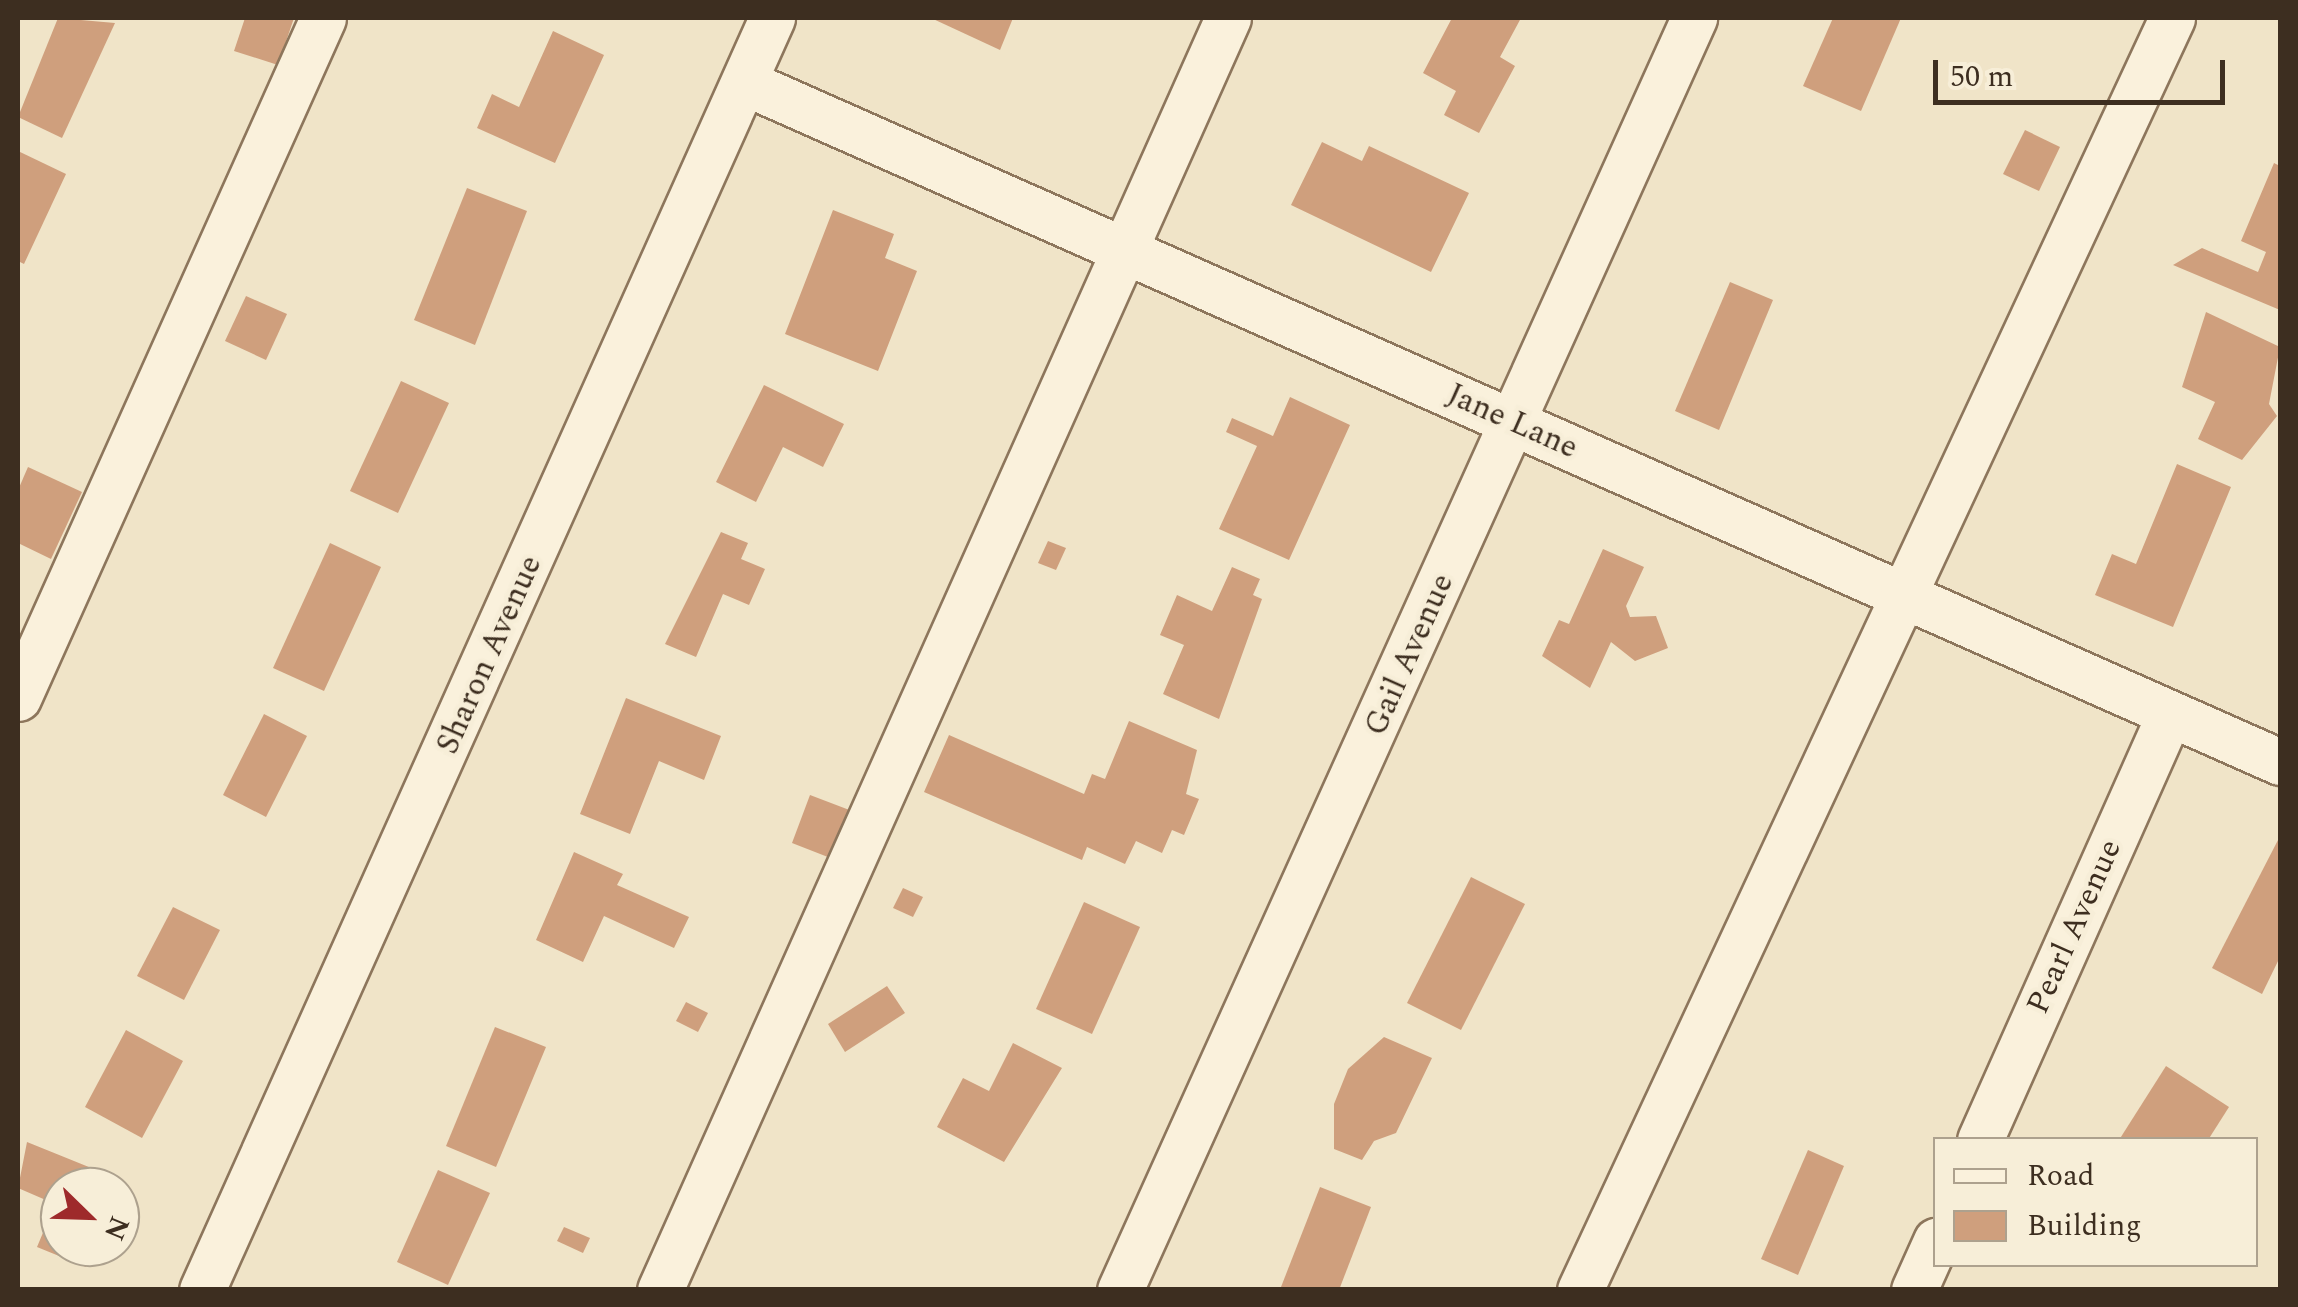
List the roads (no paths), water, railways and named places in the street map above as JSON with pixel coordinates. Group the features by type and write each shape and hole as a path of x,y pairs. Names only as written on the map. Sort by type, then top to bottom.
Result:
{"street":[{"path":"18,698 323,18"},
{"name":"Sharon Avenue","path":"202,1290 772,18"},
{"path":"660,1290 1127,252 1228,18"},
{"name":"Gail Avenue","path":"1120,1290 1515,423 1694,18"},
{"path":"1580,1290 2172,18"},
{"name":"Jane Lane","path":"744,82 2169,715 2280,760"},
{"name":"Pearl Avenue","path":"1981,1137 2169,715"},
{"path":"1914,1290 1933,1248"}]}
